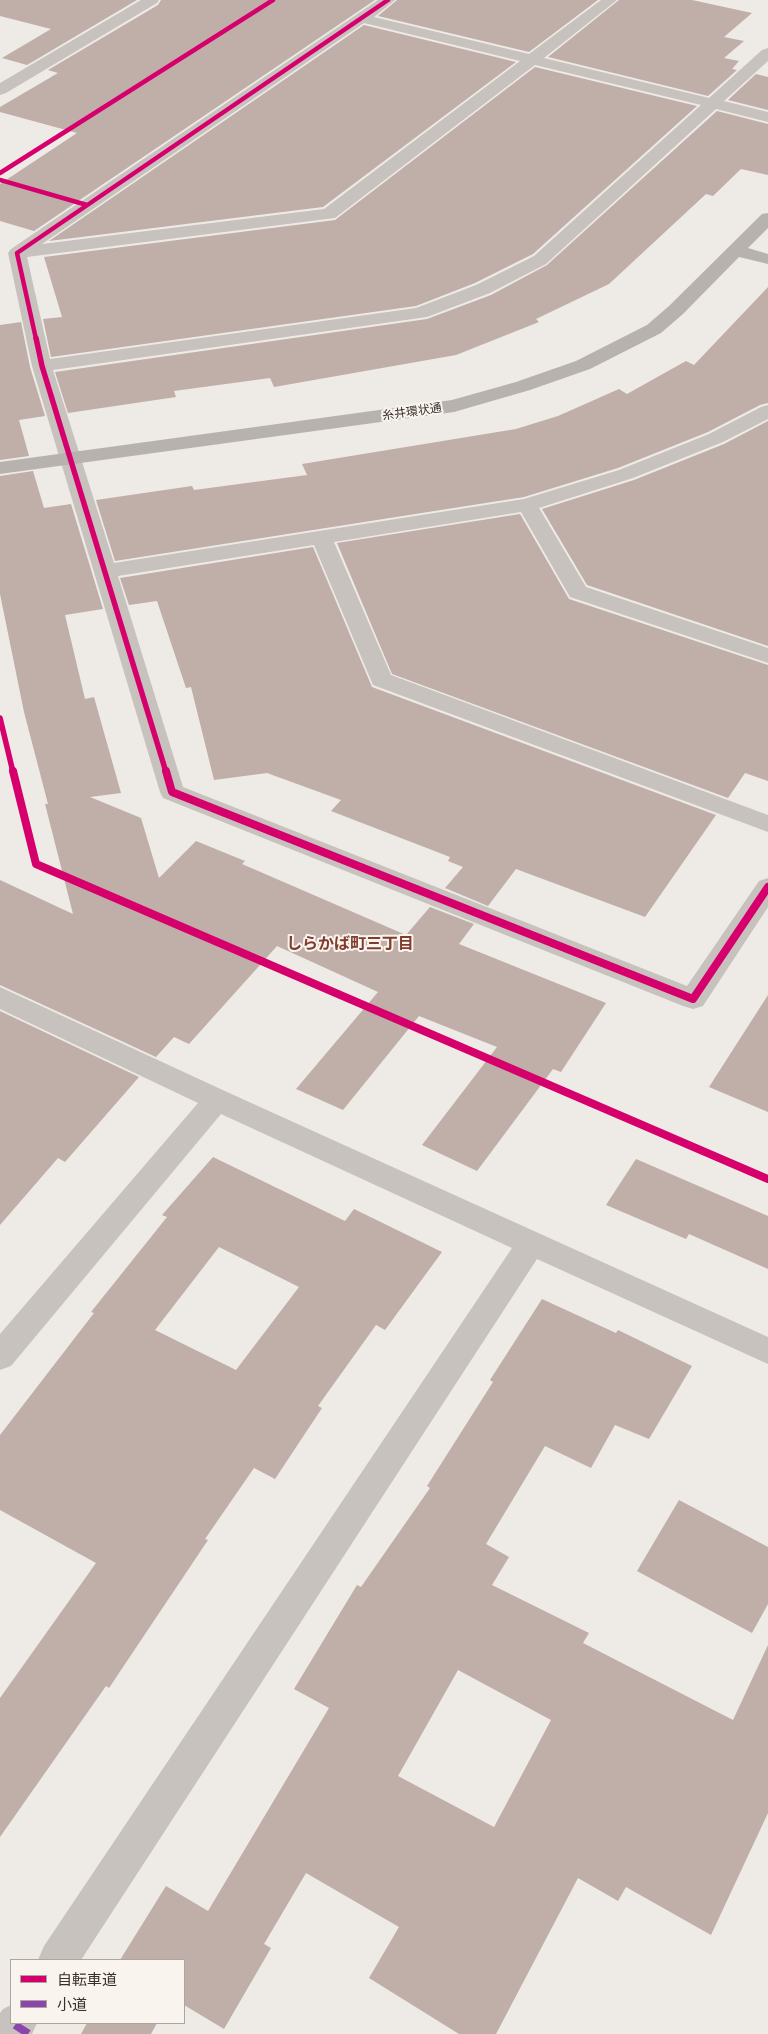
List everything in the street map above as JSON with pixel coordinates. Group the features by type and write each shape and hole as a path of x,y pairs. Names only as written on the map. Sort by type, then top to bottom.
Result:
{"street":[{"path":"0,90 152,0"},
{"path":"17,253 388,0"},
{"path":"17,253 329,214 610,0"},
{"path":"361,18 768,116"},
{"path":"42,366 420,312 483,289 540,260 768,53"},
{"name":"糸井環状通","path":"0,468 454,406 523,386 583,365 654,329 736,251 760,238 768,218"},
{"path":"736,251 768,259"},
{"path":"17,253 42,366 106,570 172,792 693,999 768,887"},
{"path":"106,570 527,505 626,474 716,438 768,411"},
{"path":"527,505 578,592 768,656"},
{"path":"322,538 381,680 768,824"},
{"path":"0,997 217,1100 768,1351"},
{"path":"0,1358 217,1100"},
{"path":"59,1959 532,1242"}],"building":[{"path":"0,0 137,0 27,65 2,58 51,29 0,16"},
{"path":"161,0 375,0 34,231 0,221 0,184 77,133 0,112 0,107 58,73 48,70 158,5"},
{"path":"397,0 598,0 529,52 378,16"},
{"path":"619,0 692,0 752,13 724,37 744,41 724,58 739,61 732,69 737,70 708,96 548,57"},
{"path":"364,25 516,62 323,207 49,241"},
{"path":"535,67 697,106 533,254 475,283 416,306 51,357 43,319 62,317 44,257 335,220"},
{"path":"756,74 768,77 768,110 728,100"},
{"path":"717,111 768,124 768,175 741,169 713,196 706,194 609,284 536,319 539,322 456,355 274,387 270,378 174,391 176,397 68,413 55,372 427,319 491,295 547,265"},
{"path":"768,287 768,403 760,405 708,432 618,468 524,497 115,561 96,500 192,486 194,490 307,475 302,464 516,429 558,416 619,389 627,394 686,361 694,365"},
{"path":"21,322 30,367 45,416 19,420 29,456 0,460 0,325"},
{"path":"768,421 768,646 587,585 542,509 634,480 724,444"},
{"path":"33,471 44,508 71,504 103,609 65,615 85,699 94,697 121,793 90,797 141,818 159,878 196,841 245,861 242,864 406,935 430,907 474,924 459,944 606,1003 561,1072 553,1069 477,1171 422,1145 497,1047 419,1016 343,1110 296,1089 378,992 277,946 189,1044 174,1037 156,1057 0,985 0,880 73,914 45,804 48,804 24,712 0,594 0,476"},
{"path":"520,514 569,599 768,665 768,781 745,773 728,798 392,674 337,543"},
{"path":"313,547 372,687 716,815 645,917 516,869 488,906 445,888 463,867 448,861 450,857 331,811 341,800 267,773 214,780 191,687 186,688 157,601 129,605 120,578"},
{"path":"768,995 768,1112 709,1087"},
{"path":"0,1011 139,1077 65,1162 58,1158 0,1225"},
{"path":"213,1157 345,1221 354,1209 442,1252 385,1330 376,1325 318,1406 322,1408 275,1479 254,1468 205,1539 208,1540 109,1688 106,1686 0,1837 0,1698 96,1563 0,1510 0,1435 94,1313 91,1312 167,1217 162,1215","holes":["219,1247 299,1287 236,1370 155,1330"]},
{"path":"636,1159 768,1216 768,1269 689,1234 686,1239 606,1205"},
{"path":"542,1299 616,1333 618,1330 692,1366 649,1439 615,1425 591,1468 545,1446 486,1544 509,1557 492,1585 589,1633 583,1643 733,1720 768,1645 768,1813 711,1935 626,1887 618,1901 578,1878 496,2034 459,2034 369,1978 399,1927 306,1873 264,1944 271,1948 224,2029 185,2006 185,1959 121,1959 166,1886 208,1911 329,1708 294,1689 357,1585 361,1587 430,1488 427,1486 493,1382 490,1380","holes":["458,1670 551,1720 494,1827 398,1776"]},
{"path":"679,1500 768,1547 768,1604 752,1633 637,1571"},
{"path":"86,2024 156,2024 151,2034 81,2034"}],"marked path":[{"path":"15,2025 29,2034"}],"cycle path":[{"path":"0,173 273,0"},
{"path":"388,0 17,253 42,366 172,792 693,999 768,887"},
{"path":"0,180 87,205"},
{"path":"0,718 36,864 768,1179"}],"district":[{"name":"しらかば町三丁目","path":"350,944"}]}
